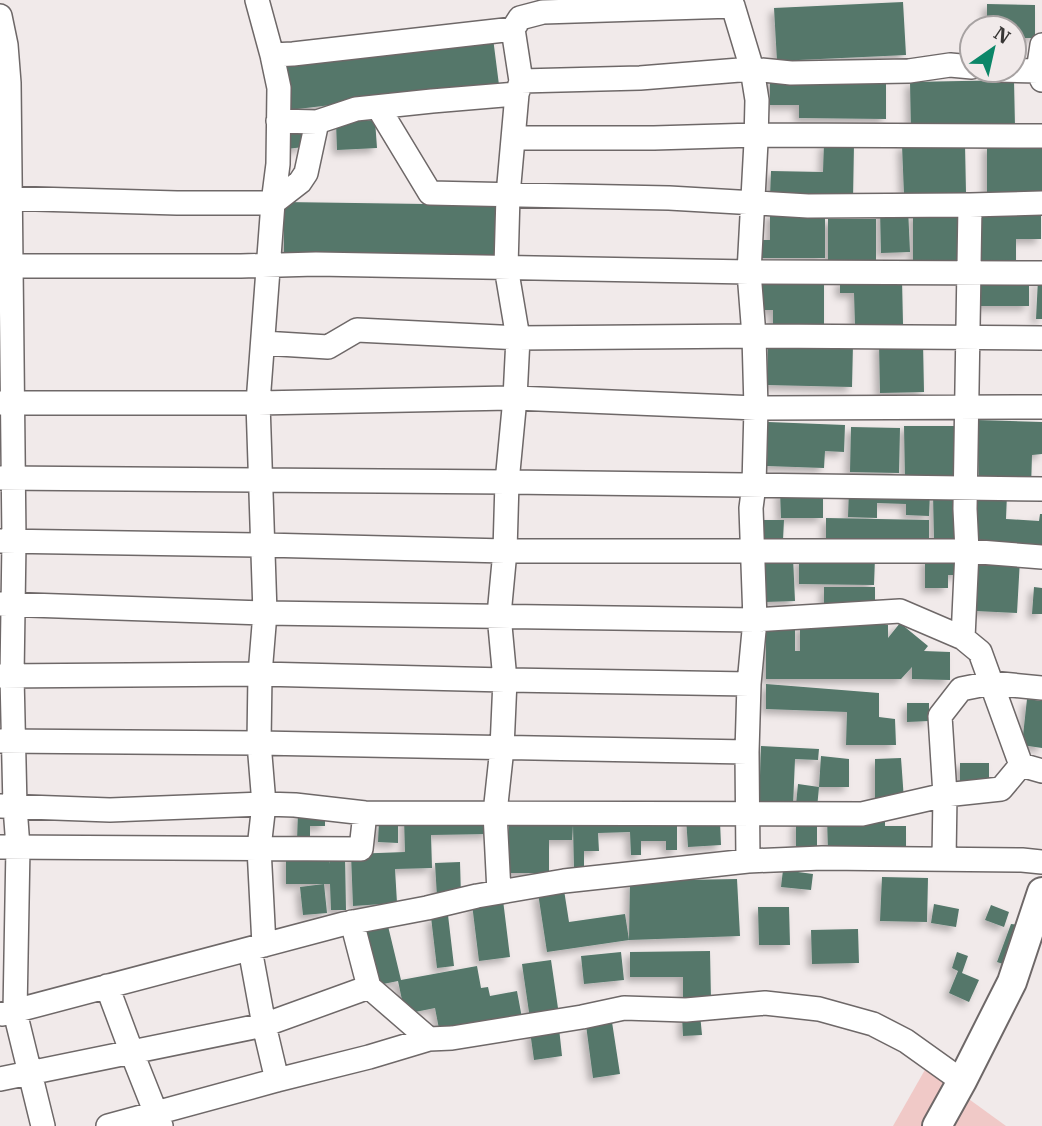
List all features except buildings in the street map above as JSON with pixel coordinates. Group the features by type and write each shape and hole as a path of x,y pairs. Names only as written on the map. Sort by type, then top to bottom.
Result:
{"main road":[{"path":"937,1126 1012,982 1041,901"}],"street":[{"path":"257,0 279,88 278,164 258,403 265,613 260,674 259,743 264,804 259,848 257,947 264,1026 277,1080"},
{"path":"499,892 495,813 502,748 505,680 499,615 518,338 506,267 508,195 519,88 513,29 520,18 543,12 730,3 752,69 757,100 749,272 756,408 751,508 755,620 748,684 748,861"},
{"path":"0,16 9,83 5,198 8,1014 29,1074 43,1126"},
{"path":"272,55 513,29"},
{"path":"1040,75 1042,45"},
{"path":"278,121 317,122 356,109 519,88 640,78 752,69 791,73 909,71 958,66"},
{"path":"377,107 430,193 669,198 808,206 1042,203"},
{"path":"5,198 273,203 300,183 306,173 317,122"},
{"path":"514,138 1042,136"},
{"path":"963,638 967,551 965,509 970,205"},
{"path":"6,266 316,264 749,272 1042,273"},
{"path":"263,343 328,348 357,330 518,338 1042,338"},
{"path":"6,403 258,403 515,398 756,408 1042,407"},
{"path":"7,479 1042,489"},
{"path":"7,541 505,551 967,551 1042,556"},
{"path":"7,604 265,613 755,620 900,611 963,638 980,652 991,683 1031,768 1001,789 945,795 862,814 365,813 264,804 110,810 7,806"},
{"path":"6,676 260,674 748,684"},
{"path":"944,859 945,795 940,716 961,689 991,683 1042,688"},
{"path":"7,741 747,752"},
{"path":"9,847 361,849 365,813"},
{"path":"8,1014 352,922 564,881 748,861 822,858 1042,862"},
{"path":"352,922 369,988 429,1039"},
{"path":"107,986 158,1120"},
{"path":"0,1079 264,1026 369,988"},
{"path":"108,1126 158,1120 277,1080 369,1058 429,1039 452,1038 624,1008 686,1010 765,1003 819,1009 873,1024 906,1041 962,1081"}],"shaded area":[{"path":"926,1068 1006,1126 893,1126"}]}
